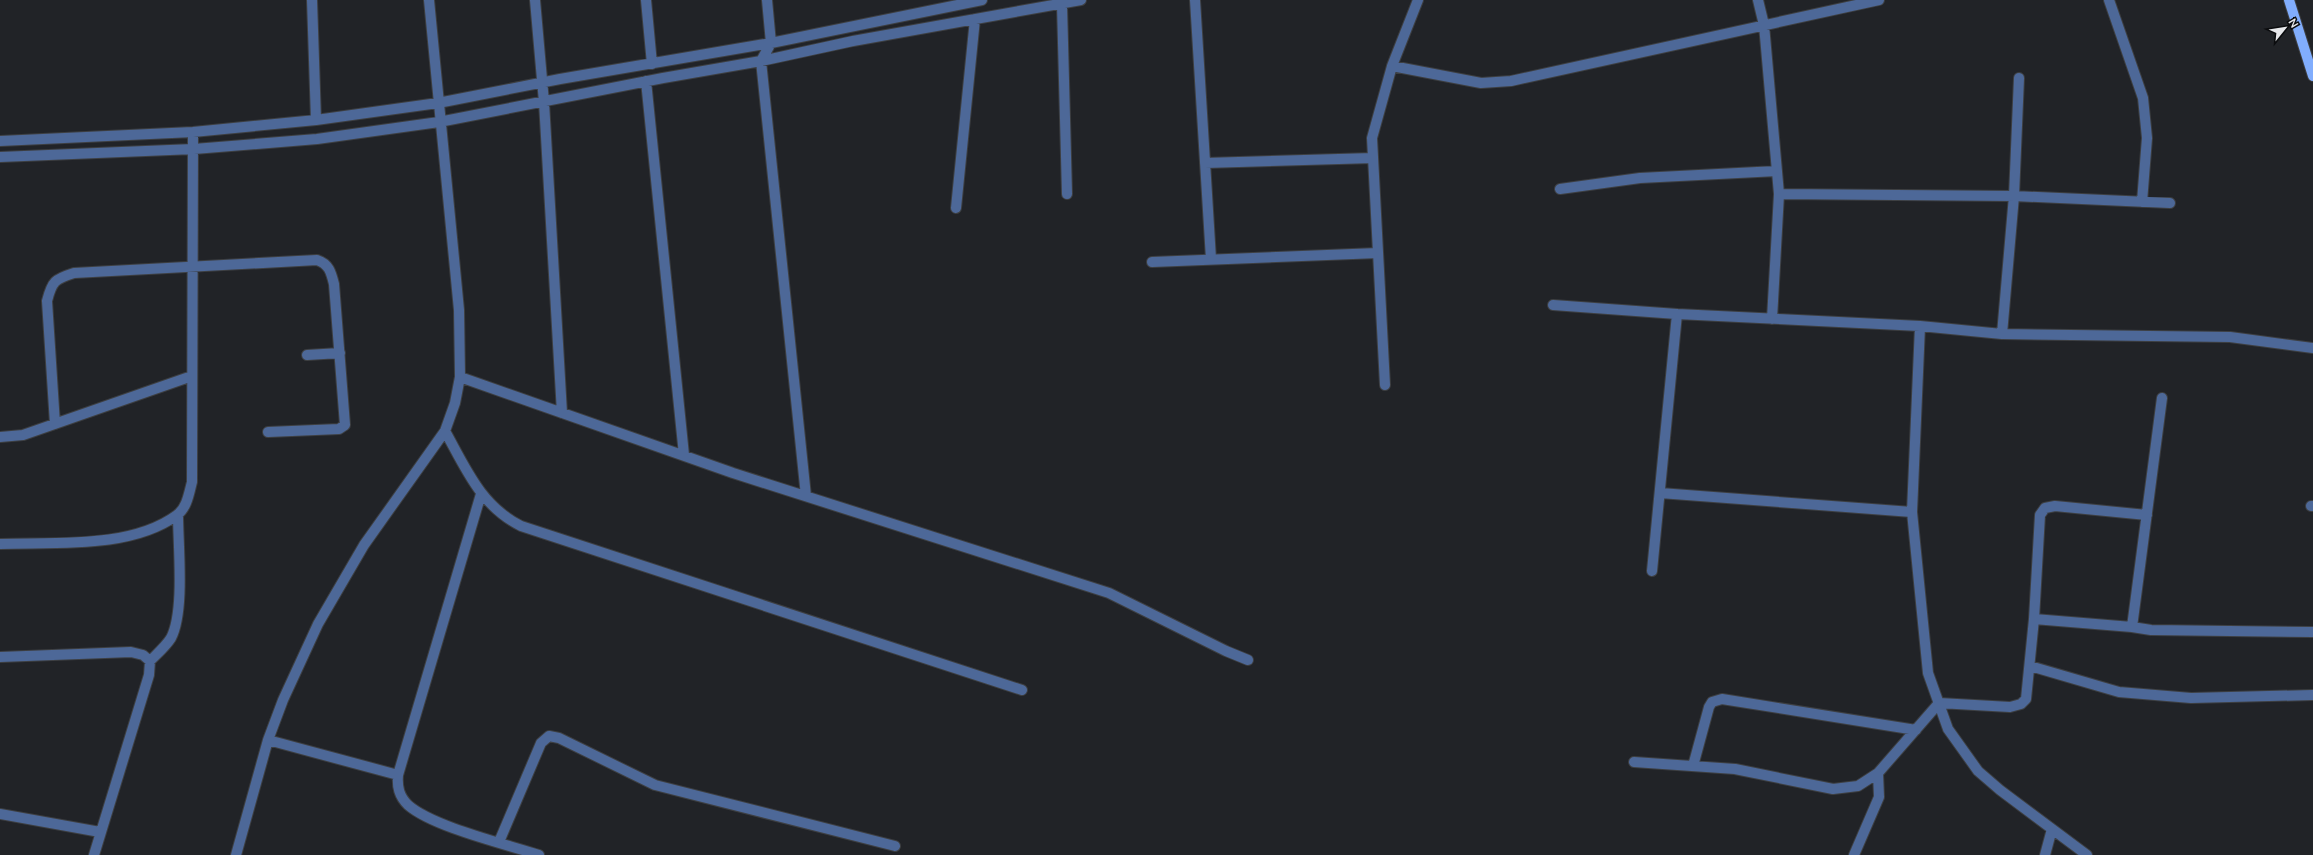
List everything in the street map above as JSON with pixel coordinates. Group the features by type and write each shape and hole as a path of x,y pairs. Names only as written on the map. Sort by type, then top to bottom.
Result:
{"main road":[{"path":"2289,0 2313,76"}],"street":[{"path":"312,0 316,120"},
{"path":"236,855 268,740 282,700 330,604 364,545 445,431 455,403 460,377 459,310 439,122 429,0"},
{"path":"535,0 544,102 562,413"},
{"path":"646,0 652,64"},
{"path":"767,0 771,43 761,61 806,496"},
{"path":"0,141 193,132 316,120 438,103 542,83 771,43 982,0"},
{"path":"0,158 194,149 317,139 439,122 646,81 761,61 853,41 1062,5 1081,0"},
{"path":"1195,0 1211,260"},
{"path":"1385,385 1372,138 1392,66 1418,0"},
{"path":"1758,0 1764,25 1779,194 1772,319"},
{"path":"1392,66 1481,83 1511,81 1879,0"},
{"path":"2109,0 2143,98 2147,138 2142,202"},
{"path":"1062,5 1067,194"},
{"path":"956,208 975,19"},
{"path":"2002,334 2014,196 2019,78"},
{"path":"646,81 684,455"},
{"path":"0,544 113,540 139,535 178,514 188,500 192,482 193,132"},
{"path":"1205,163 1373,158"},
{"path":"1560,189 1640,178 1777,171"},
{"path":"1779,194 2014,196 2170,203"},
{"path":"1152,262 1378,253"},
{"path":"55,424 47,301 51,286 59,278 74,273 317,260 326,263 332,274 334,284 345,425 339,429 268,432"},
{"path":"1553,305 1677,314 1920,326 2002,334 2230,337 2313,348"},
{"path":"1652,570 1677,314"},
{"path":"1920,326 1912,512 1928,673 1948,729 1978,771 2086,855"},
{"path":"307,355 340,353"},
{"path":"0,438 23,435 192,376"},
{"path":"460,377 806,496 1109,593 1226,651 1248,660"},
{"path":"2132,627 2162,398"},
{"path":"445,431 481,494 504,518 521,526 1022,690"},
{"path":"1660,493 1912,512"},
{"path":"481,494 398,775 397,789 408,805 437,822 539,855"},
{"path":"1939,703 2010,707 2021,704 2026,699 2034,619 2040,515 2045,508 2055,506 2147,514"},
{"path":"94,855 149,674 150,661 170,638 176,624 178,599 178,514"},
{"path":"2034,619 2132,627 2151,630 2313,632"},
{"path":"0,657 131,652 143,655 150,661"},
{"path":"2030,666 2119,692 2191,698 2313,695"},
{"path":"1693,766 1710,707 1717,700 1722,699 1916,730"},
{"path":"1634,762 1735,769 1833,789 1858,786 1878,773 1939,703"},
{"path":"499,842 541,743 549,736 559,738 654,785 895,846"},
{"path":"268,740 398,775"},
{"path":"1854,855 1879,797 1878,773"},
{"path":"0,814 100,832"},
{"path":"2045,855 2052,829"}]}
